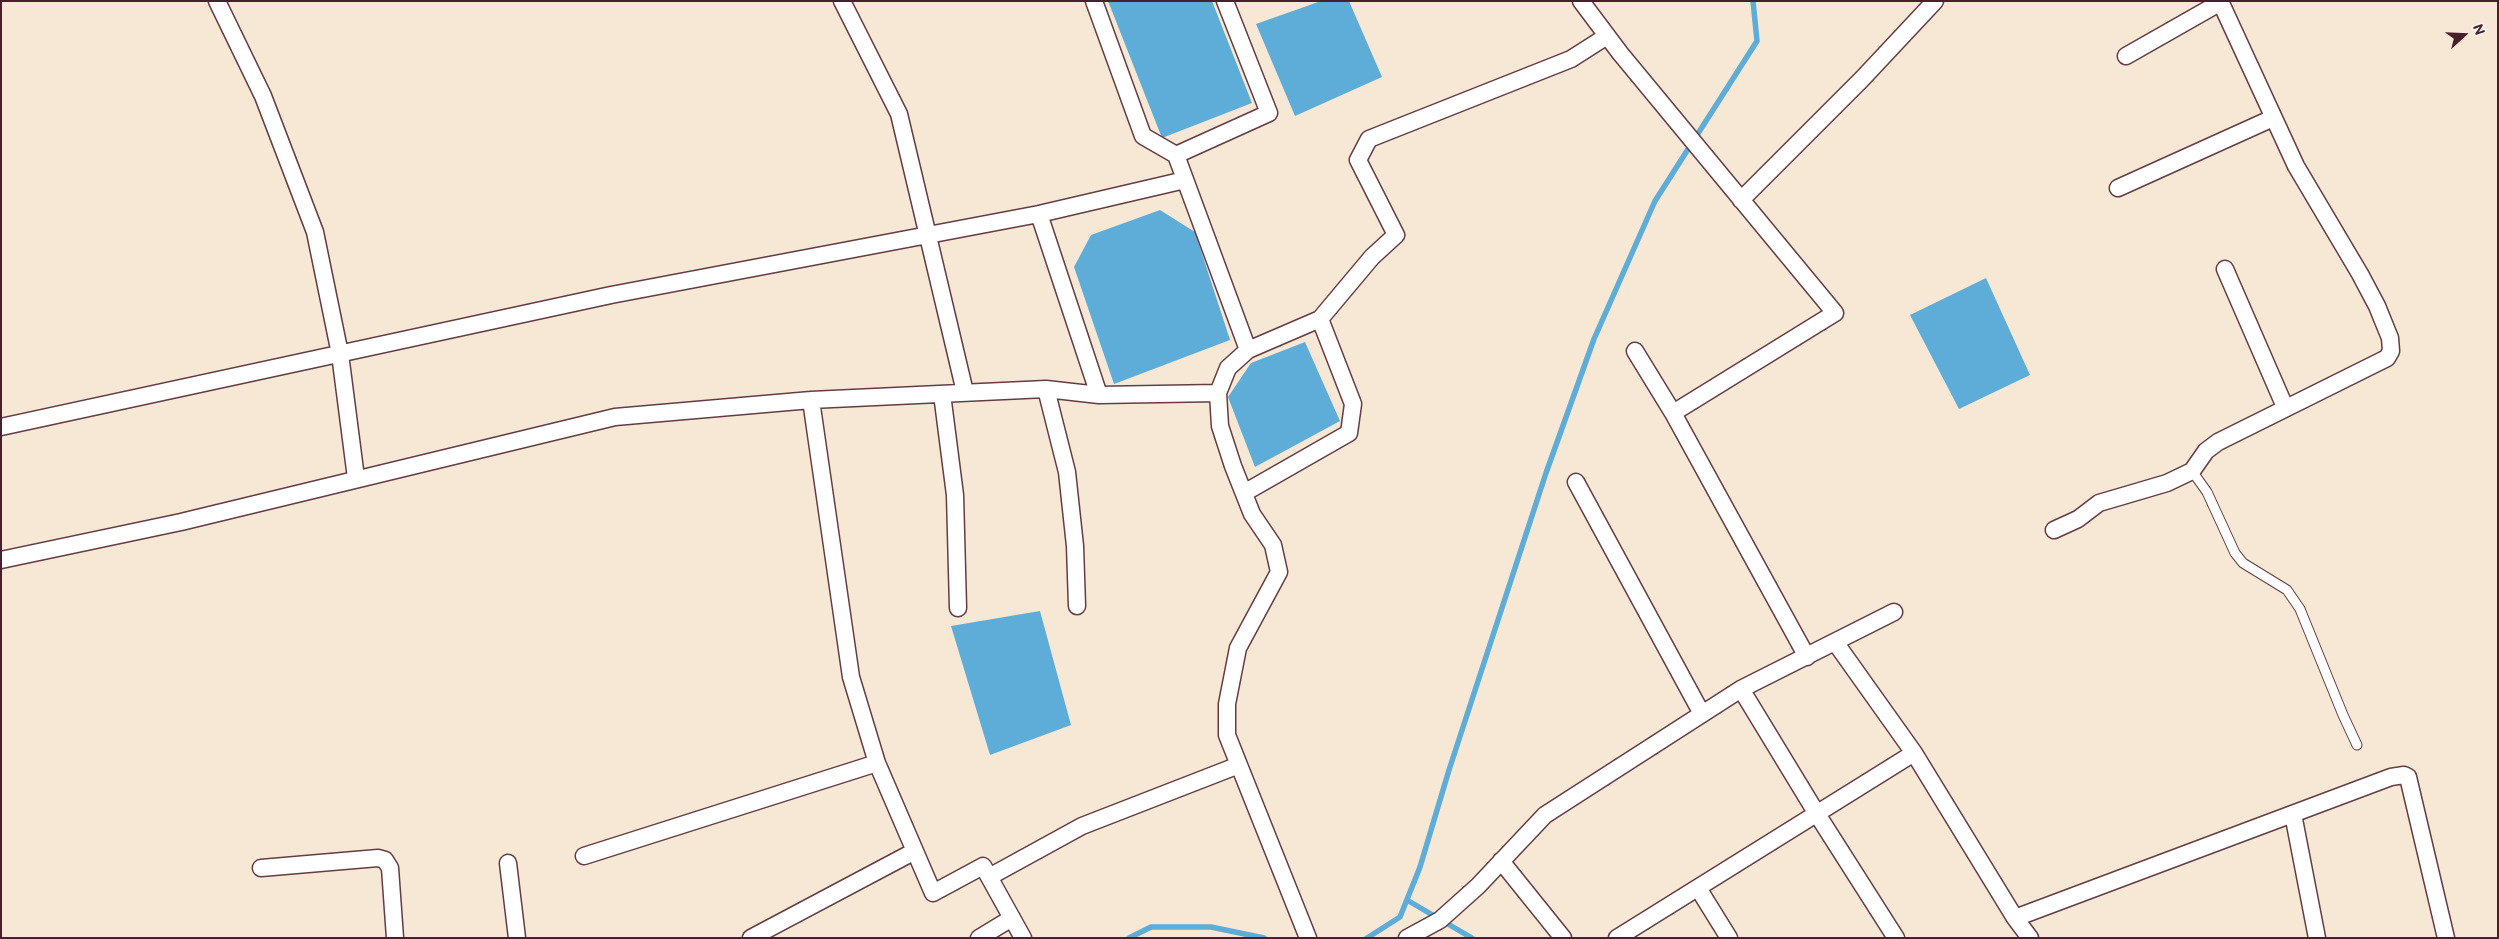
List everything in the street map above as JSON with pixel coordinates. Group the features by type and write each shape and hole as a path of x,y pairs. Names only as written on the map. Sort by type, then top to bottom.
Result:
{"street":[{"path":"217,1 263,96 315,232 340,354 356,478"},
{"path":"842,1 900,114 965,392"},
{"path":"1094,1 1144,136 1176,155 1248,350"},
{"path":"1176,155 1269,112 1225,1"},
{"path":"1581,1 1607,36 1834,313 1673,413"},
{"path":"1741,200 1862,79 1935,1"},
{"path":"2054,530 2078,519 2099,503 2167,483 2192,471 2206,451 2218,442 2387,358 2391,352 2391,346 2377,306 2296,166 2272,118 2221,2 2126,56"},
{"path":"1308,938 1227,735 1227,704 1238,648 1279,572 1273,545 1252,514 1220,426 1218,393 1228,368 1248,350 1320,319 1372,257 1396,235 1358,160 1369,139 1571,59 1607,36"},
{"path":"2118,188 2272,118"},
{"path":"1,427 610,295 1039,214 1185,180"},
{"path":"1039,214 1099,396"},
{"path":"2225,269 2286,407"},
{"path":"1244,493 1349,433 1353,404 1320,319"},
{"path":"1635,351 1673,413 1807,657"},
{"path":"1,560 181,522 356,478 614,417 812,400 965,392 1046,389 1099,396 1218,393"},
{"path":"1046,389 1067,472 1075,546 1077,606"},
{"path":"942,394 955,495 958,608"},
{"path":"812,400 852,677 877,764 933,893 983,866 1023,938"},
{"path":"1576,482 1702,714"},
{"path":"1407,938 1440,920 1478,886 1545,815 1741,689 1894,612"},
{"path":"1835,642 1914,753 2015,918 2030,938"},
{"path":"1741,689 1817,814 1896,938"},
{"path":"1618,938 1914,753"},
{"path":"584,856 877,764"},
{"path":"989,877 1082,826 1239,765"},
{"path":"2015,918 2391,776 2408,777 2446,938"},
{"path":"2293,814 2314,936"},
{"path":"751,938 915,851"},
{"path":"261,868 378,858 385,860 390,868 395,938"},
{"path":"1501,861 1563,938"},
{"path":"508,863 517,938"},
{"path":"1698,888 1729,938"},
{"path":"978,938 1012,918"}],"lane":[{"path":"2192,471 2207,492 2235,553 2243,563 2287,590 2300,609 2357,745"}],"water":[{"path":"1108,1 1212,1 1252,103 1162,138"},
{"path":"1321,1 1349,1 1382,77 1295,116 1256,24"},
{"path":"1160,210 1195,232 1230,340 1114,384 1074,267 1091,235"},
{"path":"1986,278 2030,375 1959,409 1910,315"},
{"path":"1305,342 1340,421 1255,467 1228,397 1251,363"},
{"path":"1040,611 1071,725 990,755 951,626"}],"waterway":[{"path":"1367,938 1400,917 1420,867 1449,770 1546,473 1594,339 1655,201 1757,41 1753,1"},
{"path":"1407,900 1472,938"},
{"path":"1129,938 1151,927 1211,927 1264,938"}]}
